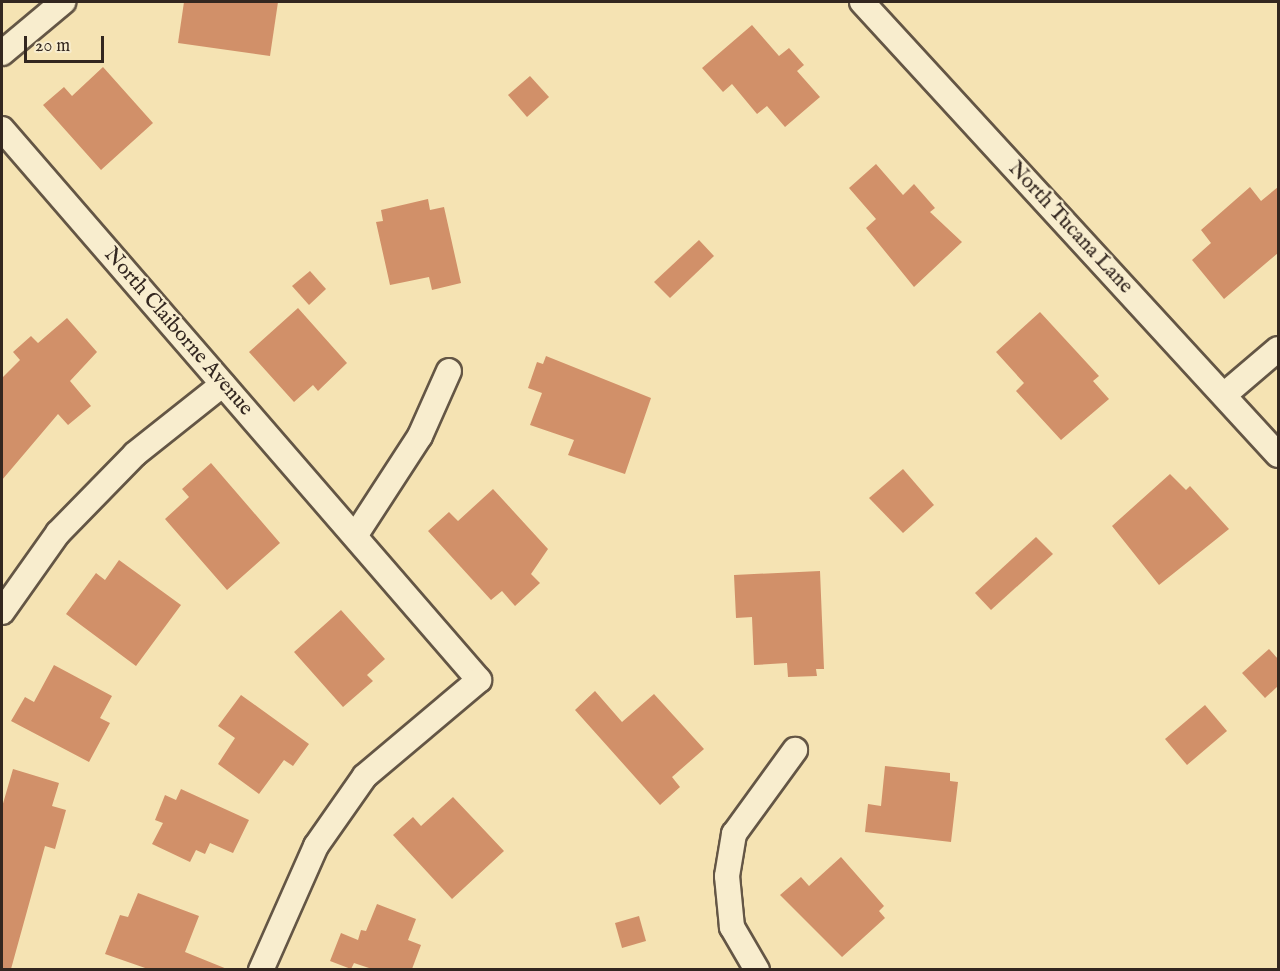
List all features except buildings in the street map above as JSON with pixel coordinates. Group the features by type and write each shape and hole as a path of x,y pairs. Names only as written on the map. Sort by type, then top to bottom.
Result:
{"street":[{"path":"2,53 63,2"},
{"name":"North Tucana Lane","path":"861,2 1278,455"},
{"name":"North Claiborne Avenue","path":"2,129 479,680 365,776 316,846 261,969"},
{"path":"1224,395 1278,349"},
{"path":"355,536 420,436 448,371"},
{"path":"2,612 65,525 135,454 223,384"},
{"path":"757,969 732,927 728,876 734,834 795,750"}]}
